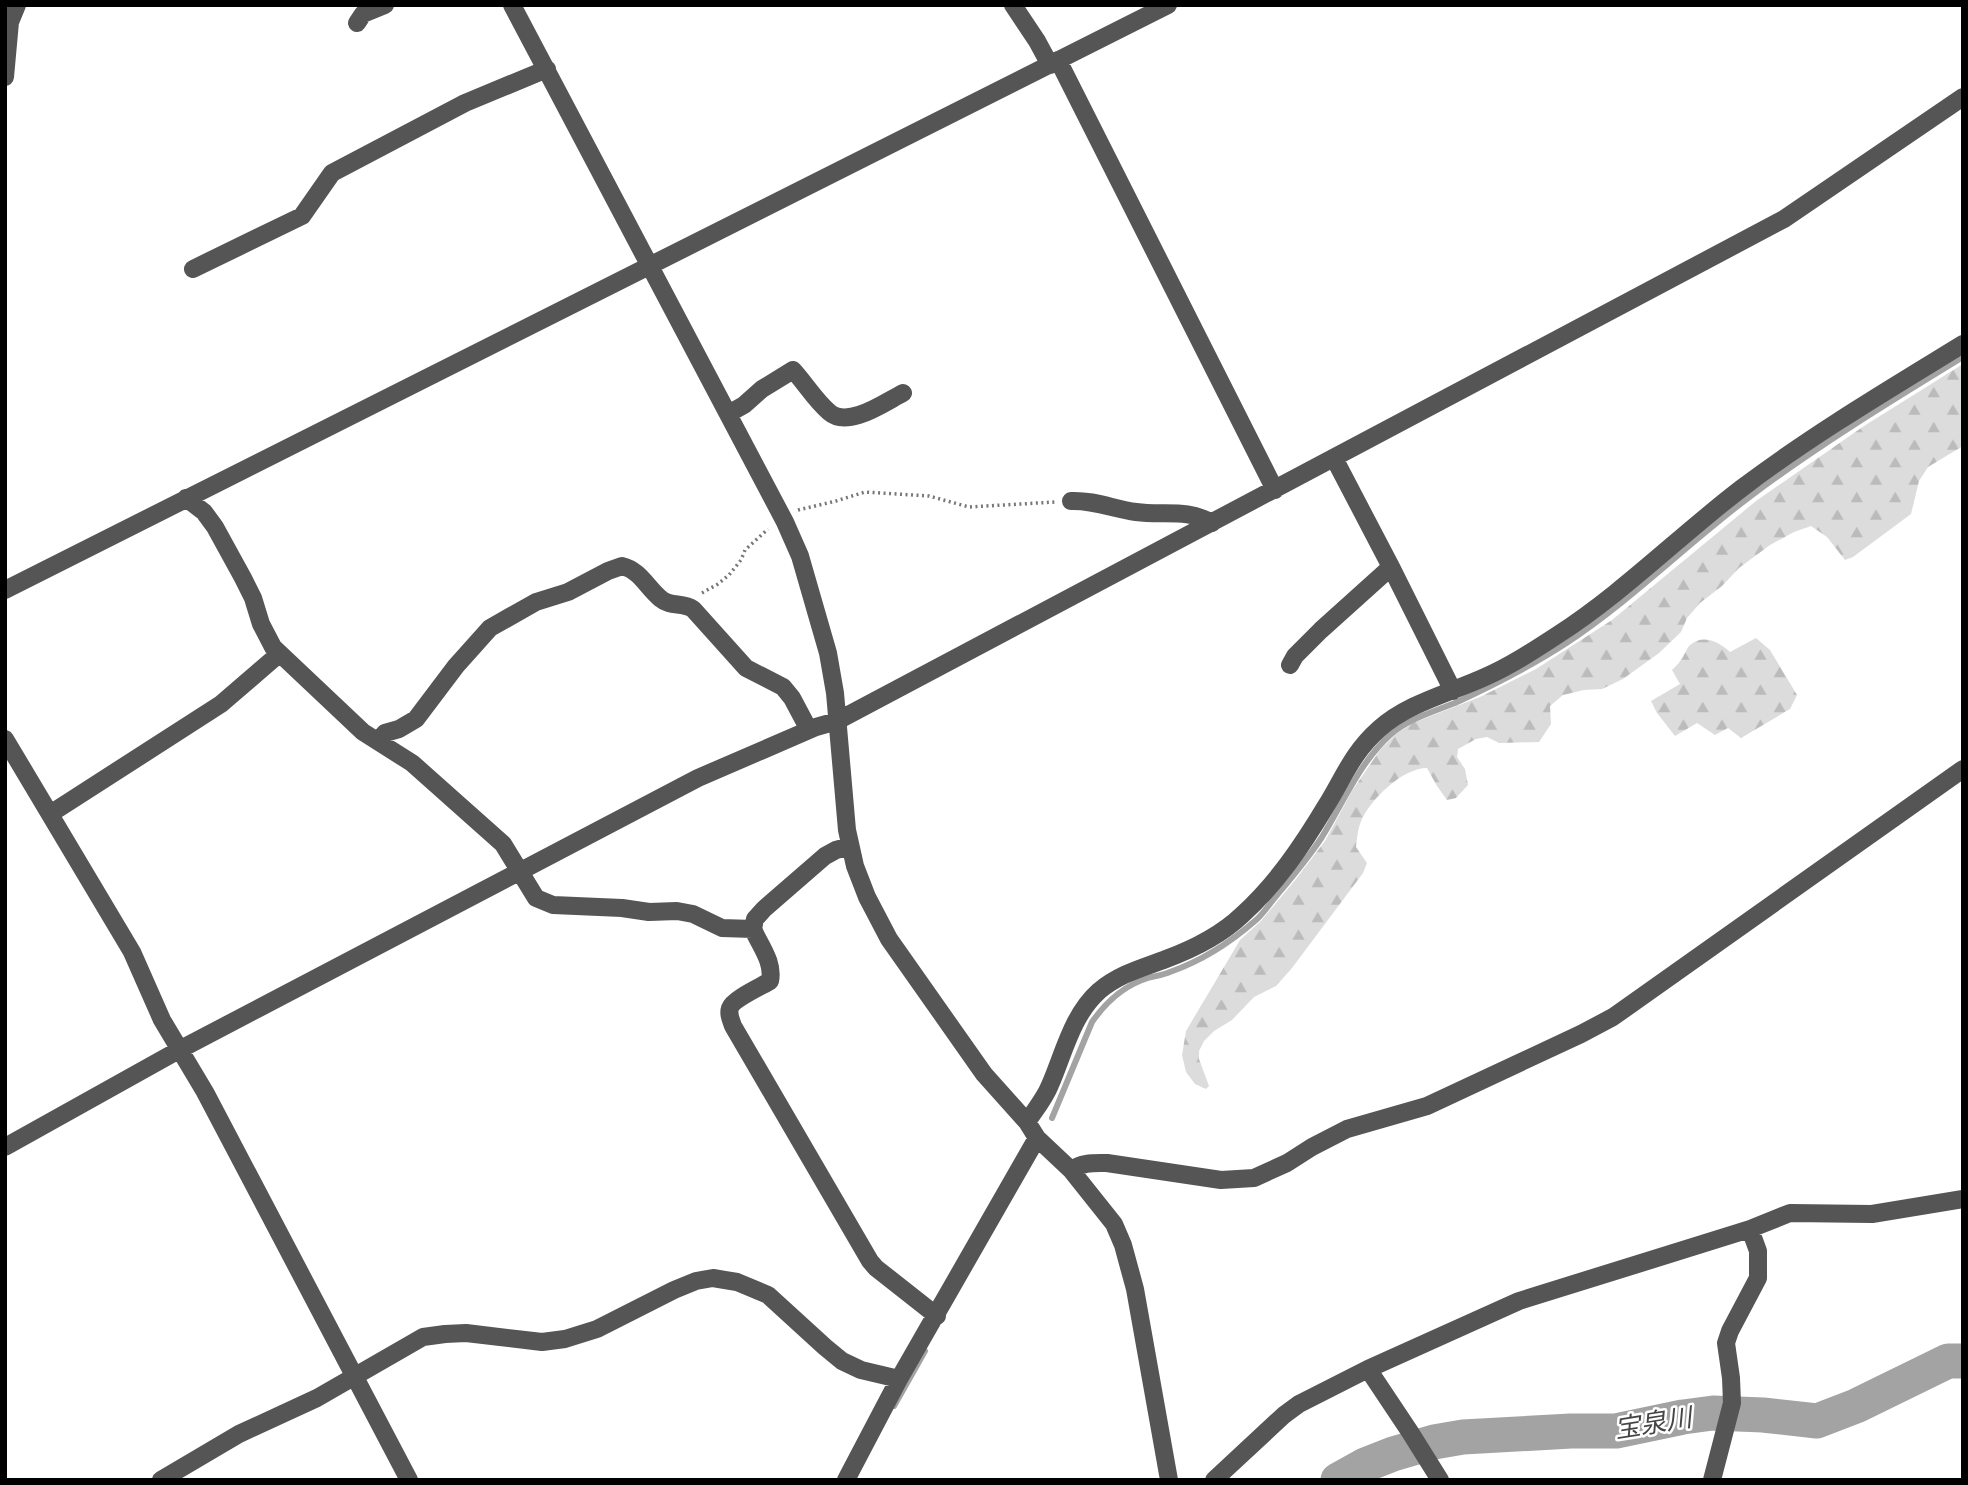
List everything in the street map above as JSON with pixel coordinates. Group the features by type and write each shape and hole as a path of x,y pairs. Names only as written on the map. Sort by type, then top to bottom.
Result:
{"street":[{"path":"5,77 9,22 17,5"},
{"path":"357,23 363,14 385,5"},
{"path":"512,5 783,518 800,556 828,653 835,693 847,830 855,866 867,897 889,939 984,1074 1027,1122 1037,1138 1071,1170 1114,1224 1123,1245 1135,1289 1170,1480"},
{"path":"1013,5 1054,63 1275,490"},
{"path":"5,590 1168,5"},
{"path":"193,269 302,216 332,173 465,103 547,69"},
{"path":"5,1147 179,1050 520,870 698,778 809,730 837,721 1784,219 1963,97"},
{"path":"1027,1122 1050,1087 1078,1018 1099,992 1137,968 1184,952 1224,930 1243,914 1290,863 1357,751 1380,728 1413,707 1486,677 1518,660 1587,616 1745,486 1839,421 1963,344"},
{"path":"728,414 793,370 830,413 839,417 863,414 903,393"},
{"path":"1334,458 1453,691"},
{"path":"186,498 204,512 215,527 248,588 266,636 279,654 363,732 412,763 476,818 503,844 536,898 553,905 649,912 677,911 693,914 722,928 753,929"},
{"path":"1071,500 1086,500 1138,513 1199,516 1212,523"},
{"path":"378,741 385,733 399,729 416,719 456,666 490,628 536,602 568,592 622,566 634,572 661,599 685,604 698,614 746,668 783,687 809,730"},
{"path":"1290,665 1295,656 1321,630 1391,567"},
{"path":"50,814 221,704 279,654"},
{"path":"5,739 132,953 162,1020 205,1092 409,1480"},
{"path":"1071,1170 1089,1163 1107,1163 1221,1180 1254,1178 1287,1163 1347,1129 1427,1106 1613,1017 1963,769"},
{"path":"850,846 836,850 817,863 755,919 753,929 770,962 770,981 734,1002 729,1009 733,1026 870,1261 937,1316"},
{"path":"846,1480 899,1379 1037,1138"},
{"path":"1214,1480 1298,1404 1368,1369 1519,1301 1750,1229 1790,1213 1872,1214 1963,1199"},
{"path":"1712,1480 1732,1403 1726,1343 1758,1278 1758,1251 1750,1229"},
{"path":"161,1480 239,1434 317,1398 423,1337 466,1333 542,1342 565,1339 597,1329 674,1290 696,1281 713,1278 737,1282 768,1295 842,1361 861,1370 899,1379"},
{"path":"1368,1369 1440,1480"}],"path":[{"path":"685,604 729,575 754,540 799,509 865,492 929,496 969,507 1071,500"}],"green space":[{"path":"1963,364 1963,446 1928,467 1919,481 1911,514 1853,557 1845,560 1827,537 1811,526 1794,532 1770,545 1739,568 1700,603 1687,618 1681,632 1659,653 1623,679 1602,689 1563,695 1550,706 1551,724 1539,742 1499,743 1487,737 1476,739 1458,749 1457,757 1465,769 1468,785 1456,798 1447,800 1427,768 1408,773 1389,786 1373,802 1359,829 1356,847 1367,863 1363,873 1276,986 1254,997 1232,1020 1204,1041 1199,1051 1199,1059 1209,1086 1206,1089 1195,1084 1186,1072 1182,1055 1186,1031 1240,940 1261,921 1325,841 1352,791 1380,750 1396,734 1413,723 1480,697 1536,669 1612,620 1756,501 1864,426"},
{"path":"1756,638 1770,650 1797,695 1790,709 1741,738 1728,728 1715,735 1697,723 1675,736 1651,701 1680,684 1672,670 1689,646 1700,640 1711,640 1730,652"}],"waterway":[{"path":"1052,1118 1092,1022 1103,1008 1132,985 1182,968 1215,950 1259,917 1312,852 1361,770 1379,746 1397,729 1513,674 1568,642 1616,607 1729,513 1777,477 1963,357"},
{"path":"894,1406 925,1351"},
{"name":"宝泉川","path":"1338,1480 1393,1454 1463,1437 1616,1431 1713,1413 1817,1421 1856,1406 1948,1361 1963,1361"}]}
